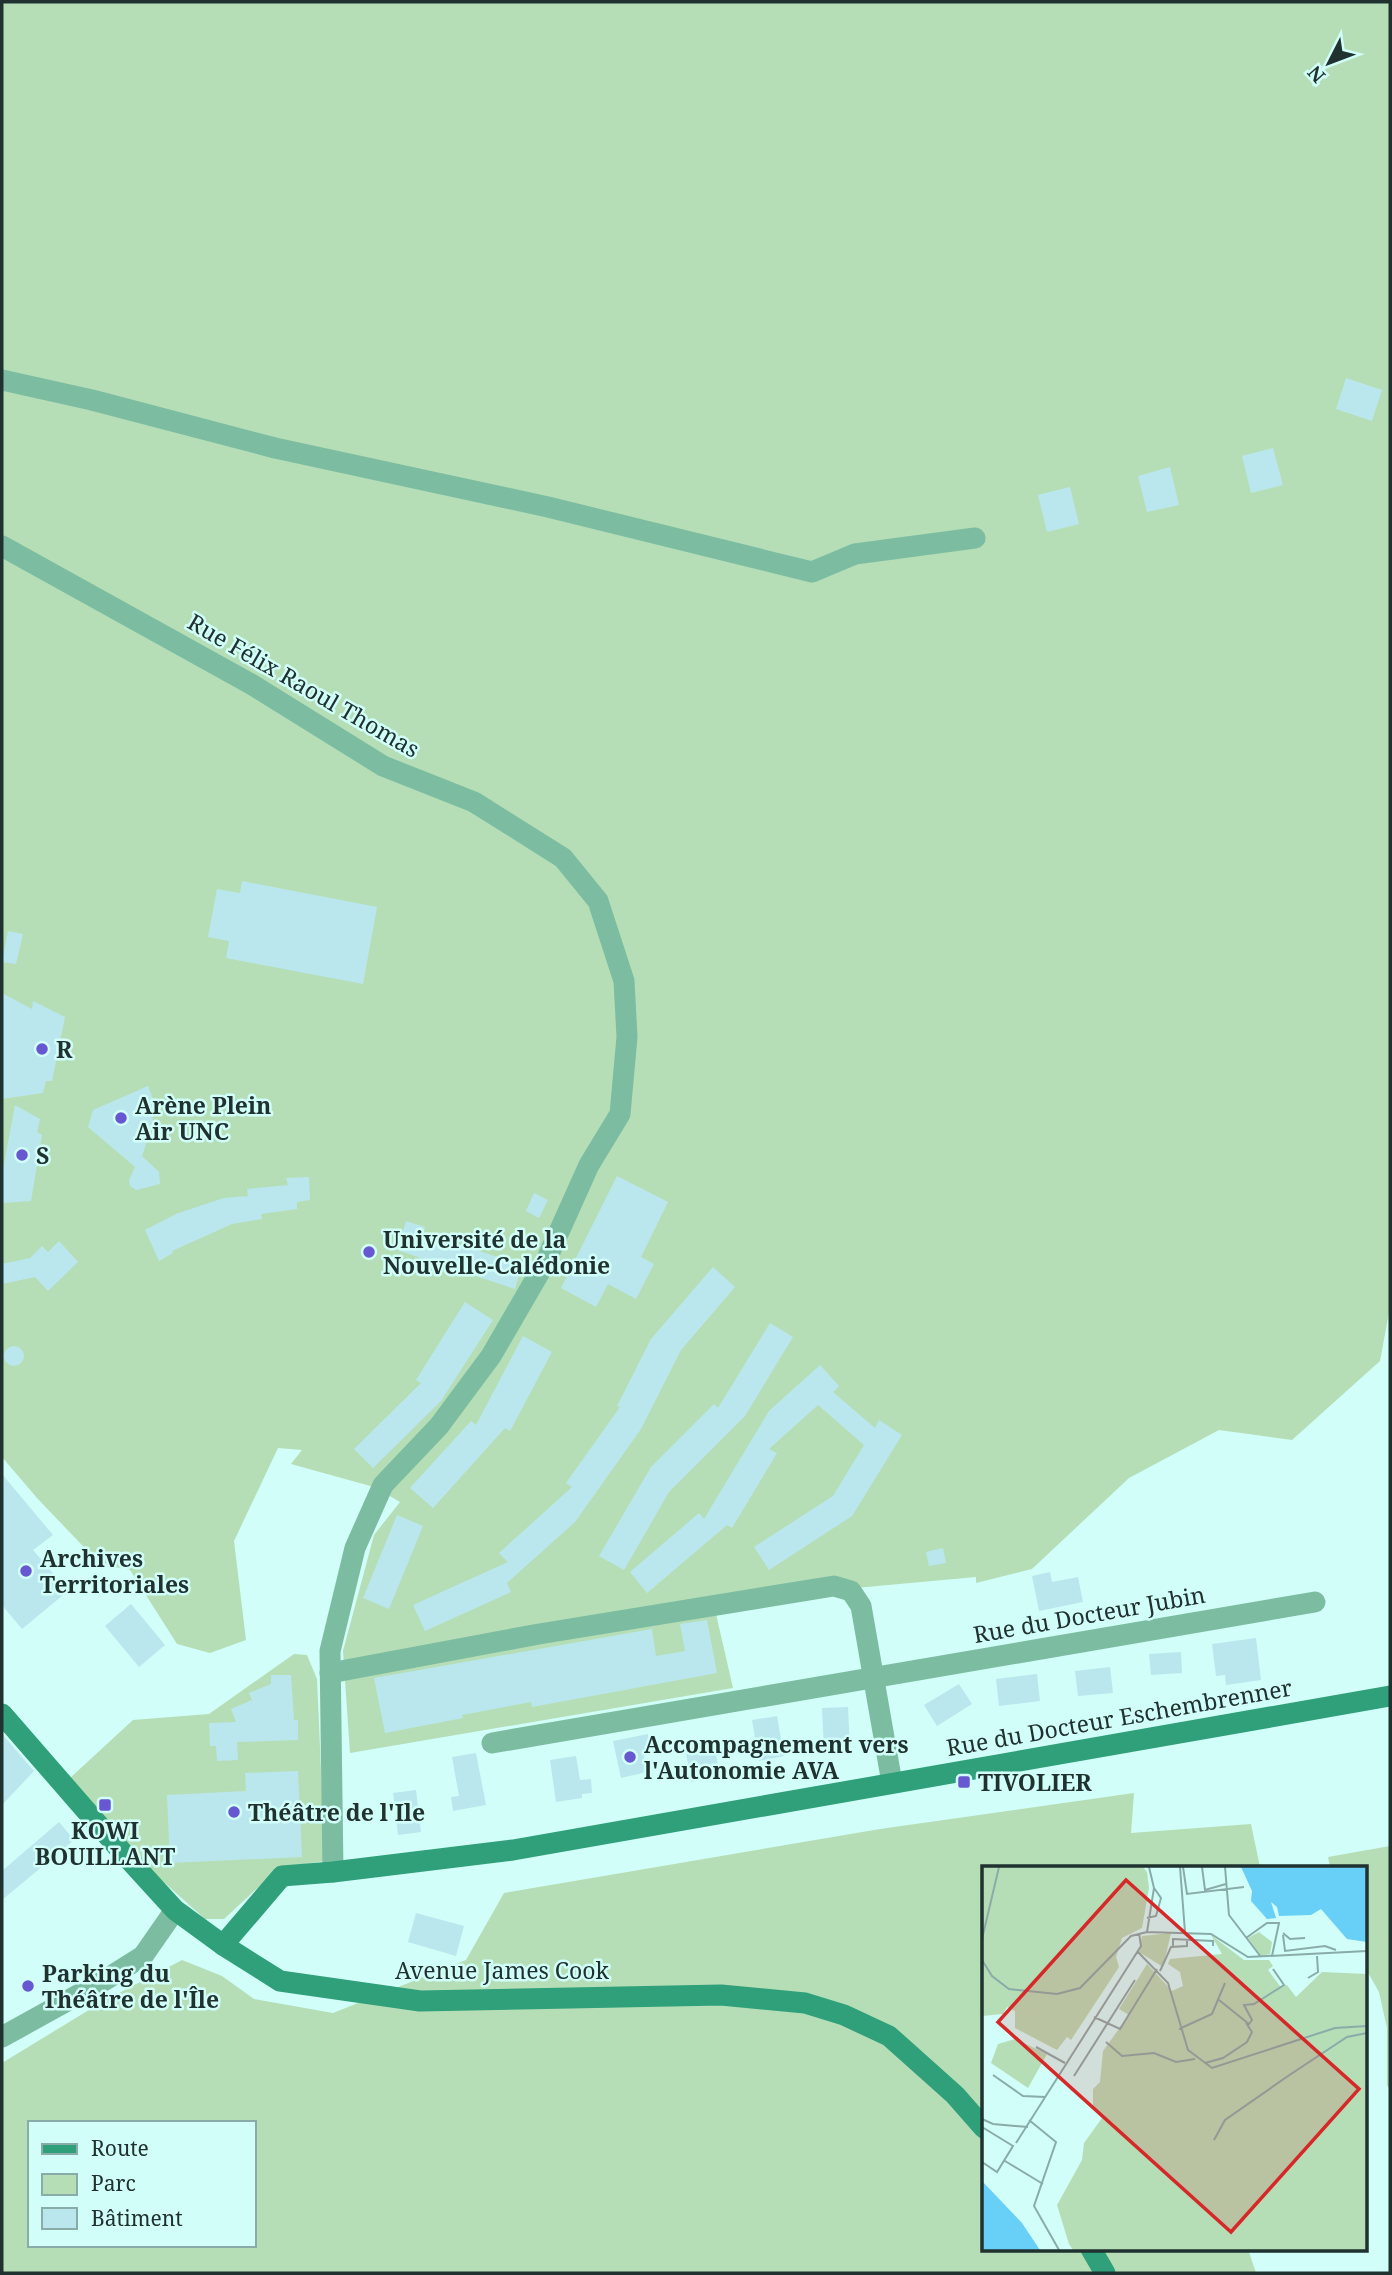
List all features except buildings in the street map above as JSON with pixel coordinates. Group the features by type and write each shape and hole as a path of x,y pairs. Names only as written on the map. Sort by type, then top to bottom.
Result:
{"street":[{"path":"2,380 92,400 275,448 548,507 812,572 855,554 975,538"},
{"name":"Rue Félix Raoul Thomas","path":"2,546 251,684 383,766 474,802 563,858 598,901 624,981 627,1037 620,1114 589,1165 545,1263 491,1356 439,1426 383,1485 355,1548 331,1639 333,1872"},
{"path":"330,1673 539,1634 834,1586 851,1591 860,1606 892,1783"},
{"name":"Rue du Docteur Jubin","path":"492,1743 1315,1602"},
{"name":"Rue du Docteur Eschembrenner","path":"223,1945 282,1876 513,1850 1390,1696"},
{"name":"Avenue James Cook","path":"2,1714 122,1853 175,1909 223,1945 280,1981 420,2001 720,1996 805,2003 844,2015 889,2036 955,2095 982,2126"},
{"path":"2,2037 94,1986 143,1955 175,1909"},
{"path":"1092,2250 1105,2273"}],"green space":[{"path":"2,2 1390,2 1390,1307 1380,1361 1292,1440 1219,1430 1129,1478 1032,1569 976,1583 976,1577 713,1601 733,1688 350,1753 343,1651 374,1535 400,1502 374,1487 291,1464 302,1450 278,1448 234,1541 246,1640 210,1653 177,1644 130,1570 100,1564 2,1457"},
{"path":"294,1654 307,1655 317,1679 325,1861 279,1868 224,1919 205,1919 147,1867 70,1778 133,1720 209,1714"},
{"path":"1134,1793 1131,1833 1251,1824 1260,1866 982,1866 982,2250 1248,2250 1256,2273 2,2273 2,2063 102,2002 182,1960 222,1976 254,1999 333,2013 466,1960 504,1893 880,1829"},
{"path":"1390,1846 1390,2091 1387,2085 1387,2028 1379,1992 1368,1973 1368,1866 1330,1866 1328,1857"}],"place":[{"name":"R","path":"42,1049"},
{"name":"Arène Plein Air UNC","path":"121,1118"},
{"name":"S","path":"22,1155"},
{"name":"Université de la Nouvelle-Calédonie","path":"369,1252"},
{"name":"Archives Territoriales","path":"26,1571"},
{"name":"Accompagnement vers l'Autonomie AVA","path":"630,1757"},
{"name":"TIVOLIER","path":"964,1782"},
{"name":"KOWI BOUILLANT","path":"105,1805"},
{"name":"Théâtre de l'Ile","path":"234,1812"},
{"name":"Parking du Théâtre de l'Île","path":"28,1986"}]}
